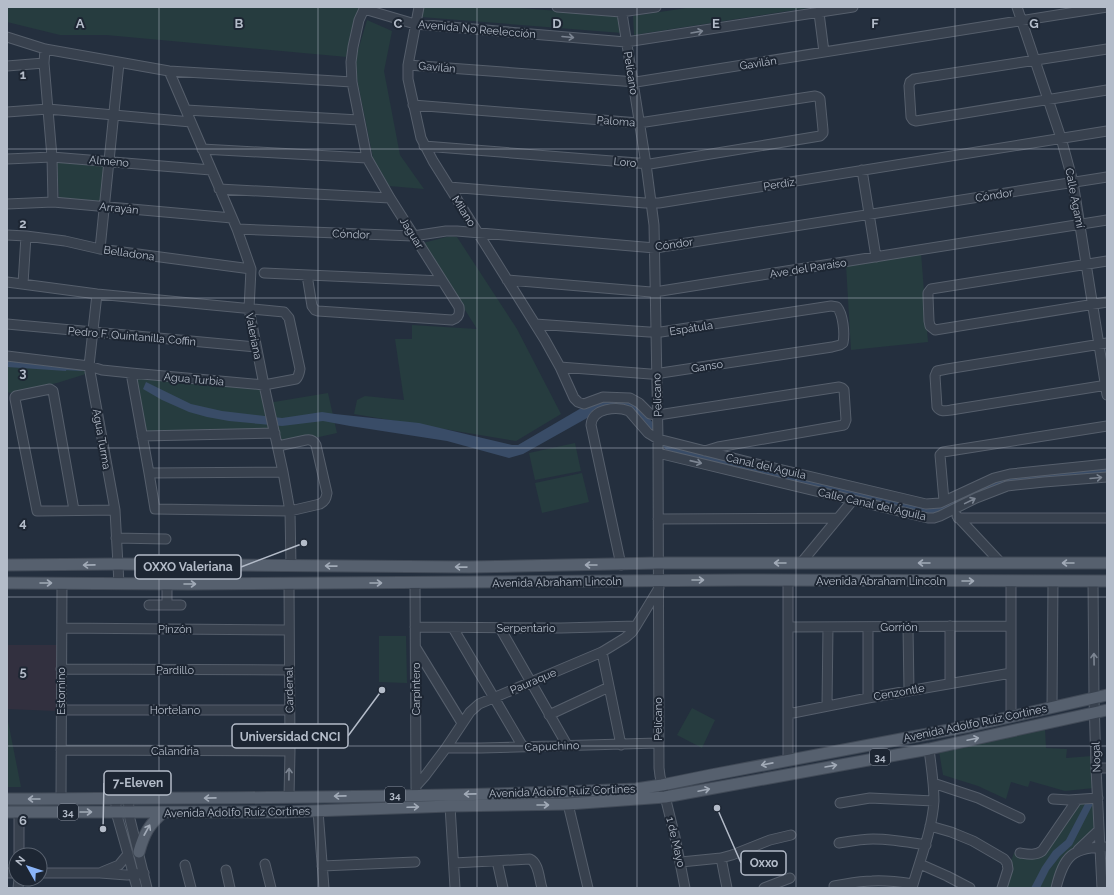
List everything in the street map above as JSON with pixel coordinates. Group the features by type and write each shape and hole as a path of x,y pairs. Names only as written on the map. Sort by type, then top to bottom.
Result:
{"main road":[{"path":"7,565 118,564 469,567 621,565 658,563 1107,563"},
{"name":"Avenida Abraham Lincoln","path":"7,583 659,584 788,580 1107,582"},
{"name":"Avenida Adolfo Ruíz Cortines","path":"7,799 289,797 416,791 636,789 970,726 1107,695"},
{"name":"Avenida Adolfo Ruíz Cortines","path":"7,812 284,812 450,806 568,804 665,797 929,748 1107,710"},
{"path":"929,748 930,742 934,739 955,735 970,726"},
{"path":"871,759 881,751 911,745 920,735"},
{"path":"568,804 578,795 603,794 617,790"},
{"path":"134,853 150,825 164,812"}],"street":[{"name":"Milano","path":"419,7 408,64 408,79 424,146 535,324 560,367 575,400 584,404 603,397 630,398 639,403 650,414 658,415"},
{"path":"557,7 621,9 656,7"},
{"name":"Avenida No Reelección","path":"365,8 415,24 626,42 853,7"},
{"name":"Calle Agamí","path":"1017,7 1061,138 1073,182 1093,304 1103,344 1106,388"},
{"name":"Gavilán","path":"408,64 632,82 1107,7"},
{"name":"Jaguar","path":"307,275 312,306 315,310 452,320 459,316 459,307 413,236 367,158 352,82 351,62 360,20 365,8"},
{"name":"Pelícano","path":"621,9 646,164 655,248 656,374 658,415 658,743 660,776 665,797"},
{"path":"819,13 824,52"},
{"path":"7,37 45,49 169,71 352,82"},
{"path":"45,49 44,63 52,157 53,202"},
{"path":"1107,49 914,79 910,82 909,86 911,117 913,120 920,121 1107,90"},
{"path":"7,66 44,63"},
{"path":"100,249 103,207 119,63"},
{"name":"Valeriana","path":"169,71 237,229 251,269 249,309 290,511 291,566"},
{"name":"Paloma","path":"413,105 639,123 815,96 820,99 823,133"},
{"path":"7,112 48,109 192,122"},
{"path":"186,110 359,120"},
{"name":"Perdíz","path":"449,187 651,203 1107,131"},
{"name":"Loro","path":"424,146 646,164 820,136 823,133"},
{"path":"202,149 367,158"},
{"name":"Almeno","path":"7,159 52,157 211,170"},
{"path":"862,170 876,257"},
{"name":"Cóndor","path":"237,229 413,236 446,231 457,231 655,248 1107,176"},
{"path":"219,189 390,198"},
{"name":"Arrayán","path":"7,204 53,202 232,218"},
{"name":"Ave del Paraíso","path":"507,280 656,292 1107,220"},
{"name":"Belladona","path":"7,235 65,241 100,249 251,269"},
{"path":"23,284 26,236"},
{"path":"1107,261 931,289 928,296 929,321 930,326 936,330 939,330 1107,302"},
{"path":"264,273 442,281"},
{"path":"7,282 97,294 249,309"},
{"name":"Agua Turma","path":"97,294 89,366 114,510 118,584"},
{"name":"Espátula","path":"535,324 656,333 831,306 837,307 841,314 844,332"},
{"name":"Agua Turbia","path":"7,356 89,366 102,370 131,374 264,386 296,379 300,374 300,369 289,318 286,314 281,312 249,309"},
{"name":"Pedro F. Quintanilla Coffin","path":"7,324 256,347"},
{"name":"Ganso","path":"560,367 656,374 832,347 843,343 844,332"},
{"path":"1103,344 938,371 935,376 937,407 941,411 951,410 1106,388"},
{"path":"131,374 150,473 155,509 290,511 320,504 325,500 327,493 315,442 310,439 278,446"},
{"path":"658,415 839,387 842,388 845,393 846,420 844,425 718,447 705,451"},
{"path":"74,510 53,391 51,389 16,396 37,511 114,510"},
{"path":"621,565 591,420 596,414 602,411 625,409 632,414 648,433 658,439"},
{"path":"944,501 940,455 942,452 1107,426"},
{"path":"142,436 275,433"},
{"name":"Canal del Aguila","path":"658,439 920,503 933,504 944,501 994,478 1002,476 1107,464"},
{"name":"Calle Canal del Águila","path":"658,453 928,518 940,516 976,498 1007,486 1107,477"},
{"path":"150,473 283,472"},
{"path":"801,563 853,500"},
{"path":"952,510 1002,563"},
{"path":"658,519 838,518"},
{"path":"958,518 1107,518"},
{"path":"116,538 166,539"},
{"path":"788,580 788,760"},
{"path":"1011,582 1011,717"},
{"path":"1052,707 1053,582"},
{"name":"Nogal","path":"1093,582 1094,713 1096,768 1101,803 1099,830 1104,847 1104,886"},
{"name":"Estornino","path":"61,799 62,583"},
{"name":"Cardenal","path":"289,583 289,797"},
{"name":"Carpintero","path":"415,583 416,791"},
{"path":"167,584 167,605"},
{"name":"Pauraque","path":"416,791 475,706 602,652 625,638 636,626 659,584"},
{"path":"149,605 181,605"},
{"name":"Serpentario","path":"416,627 561,628 636,626"},
{"path":"950,626 950,683"},
{"name":"Gorrión","path":"788,627 1011,626"},
{"path":"827,706 828,627"},
{"path":"868,627 868,698"},
{"path":"908,627 909,691"},
{"name":"Pinzón","path":"62,628 289,630"},
{"path":"452,628 523,747"},
{"path":"500,628 567,745"},
{"path":"416,647 462,723"},
{"path":"602,652 621,744"},
{"name":"Pardillo","path":"61,669 289,670"},
{"name":"Cenzontle","path":"788,714 868,698 1011,673"},
{"path":"549,714 609,687"},
{"name":"Hortelano","path":"61,710 290,710"},
{"name":"Capuchino","path":"446,748 658,743"},
{"path":"834,886 873,880 895,882 913,886 926,845 934,801 929,748"},
{"name":"Calandria","path":"61,750 290,751"},
{"path":"1096,768 1107,768"},
{"path":"933,782 978,798 1020,818"},
{"name":"1 de Mayo","path":"665,797 681,862 685,888"},
{"path":"128,798 134,853 134,874 137,888"},
{"path":"840,803 870,798 934,801"},
{"path":"116,799 116,812 144,873 147,888"},
{"path":"1053,799 1101,803"},
{"path":"1020,853 1035,855 1042,851 1077,800"},
{"path":"568,804 588,888"},
{"path":"450,806 455,888"},
{"path":"318,811 324,888"},
{"path":"19,812 19,847"},
{"path":"930,826 951,832 973,841 1004,859 1007,863 1008,869 1002,888"},
{"path":"1056,888 1059,876 1066,860 1078,851 1099,830"},
{"path":"681,862 721,858 770,840 791,835"},
{"path":"839,843 862,839 874,839 894,840 926,845"},
{"path":"1078,851 1104,847"},
{"path":"100,873 119,864 134,853"},
{"path":"721,858 727,888"},
{"path":"454,863 497,860 533,860 536,865 542,888"},
{"path":"497,860 503,888"},
{"path":"322,866 415,862"},
{"path":"265,864 271,888"},
{"path":"920,864 948,876 970,888"},
{"path":"185,865 191,888"},
{"path":"226,870 230,888"},
{"path":"48,873 144,873"},
{"path":"764,888 790,878"}],"shaded area":[{"path":"7,645 58,645 57,711 7,709"}],"green space":[{"path":"7,7 361,7 357,13 347,57 106,35 60,35 7,22"},
{"path":"422,7 508,7 621,16 622,33 421,17"},
{"path":"693,7 814,7 634,35 633,16"},
{"path":"367,20 392,31 384,71 400,155 424,189 389,186 373,158 354,64"},
{"path":"57,160 104,166 101,202 59,198"},
{"path":"450,236 457,237 517,329 561,414 516,441 354,414 357,400 365,396 404,400 395,339 412,339 412,325 477,329 423,243"},
{"path":"921,253 928,342 851,350 846,265"},
{"path":"7,356 89,366 89,373 57,383 11,393 7,392"},
{"path":"131,373 264,385 268,403 328,393 337,433 278,446 275,433 142,436"},
{"path":"575,443 581,471 535,480 529,453"},
{"path":"582,473 589,502 542,513 535,483"},
{"path":"379,636 406,636 407,683 379,682"},
{"path":"692,708 715,720 702,748 677,735"},
{"path":"7,716 21,787 7,787"},
{"path":"1045,728 1046,748 1067,749 1066,758 1092,756 1094,788 1065,791 1030,781 1028,787 1011,782 1006,799 978,786 943,775 939,751"},
{"path":"1098,798 1099,830 1078,851 1056,888 1002,888 1014,853 1034,855 1077,800"}],"water":[{"path":"7,361 67,367 66,371 7,367"},
{"path":"146,382 191,404 222,411 282,418 322,412 419,423 512,445 518,445 600,398 630,398 672,445 926,504 994,478 1107,464 1107,476 1013,485 939,516 669,453 631,410 605,408 523,454 509,458 447,441 323,421 282,426 229,421 207,417 189,412 162,400 143,389"},
{"path":"1087,800 1095,800 1072,845 1060,856 1049,870 1040,888 1031,888 1042,867 1053,851 1066,840"}],"waterway":[{"path":"64,369 82,370"}],"place":[{"name":"OXXO Valeriana","path":"304,543"},
{"name":"Universidad CNCI","path":"382,690"},
{"name":"Oxxo","path":"717,808"},
{"name":"7-Eleven","path":"103,829"}]}
